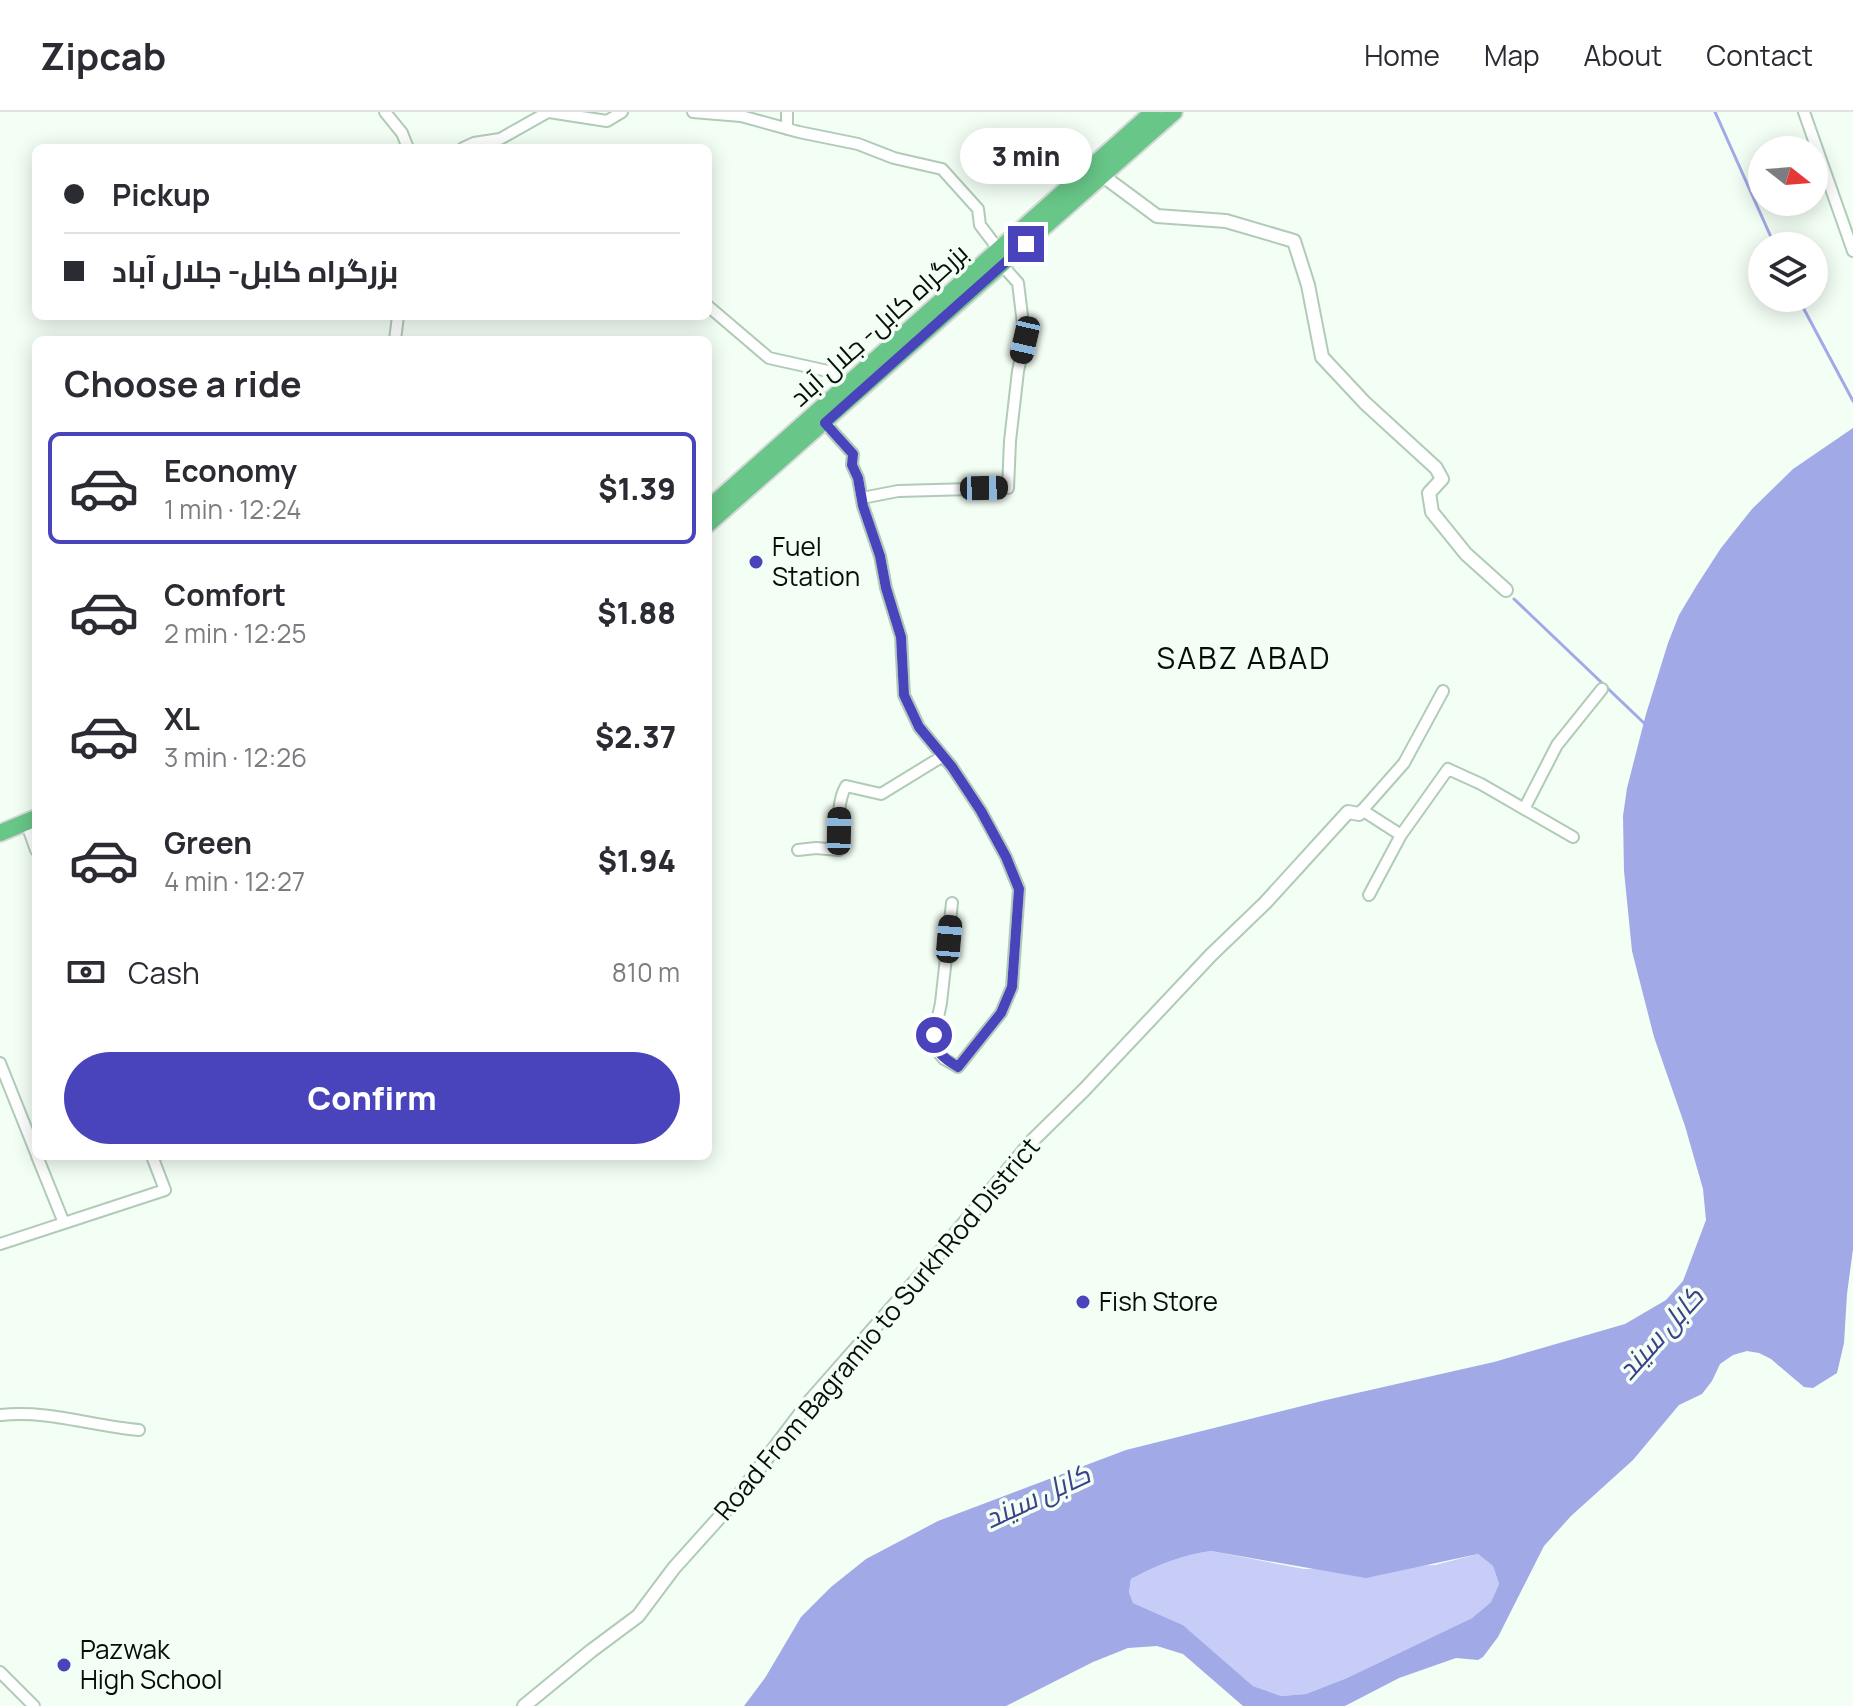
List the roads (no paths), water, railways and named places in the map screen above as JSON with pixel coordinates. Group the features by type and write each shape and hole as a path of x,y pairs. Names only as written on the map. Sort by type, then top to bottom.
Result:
{"highway":[{"name":"بزرگراه کابل- جلال آباد","path":"712,506 850,391 1001,257 1153,112"},
{"name":"بزرگراه کابل- جلال آباد","path":"1001,257 1103,176 1174,112"},
{"name":"بزرگراه کابل- جلال آباد","path":"712,521 825,423 850,391"},
{"path":"0,822 32,810"},
{"path":"0,833 31,820"}],"street":[{"path":"385,112 402,133 406,144"},
{"path":"472,144 500,139 548,112 607,121 622,112"},
{"path":"693,112 735,114 858,144 894,158 942,169 978,209 980,225 1018,283 1025,340 1018,371 1008,488 898,491 862,498"},
{"path":"787,112 787,129"},
{"path":"1804,112 1853,251"},
{"path":"1103,176 1157,216 1226,221 1294,241 1308,285 1322,357 1365,403 1436,468 1442,479 1429,493 1432,512 1466,554 1506,590"},
{"path":"712,309 769,358 832,372 850,391"},
{"path":"825,423 853,454 852,465 901,637 904,695 919,727 981,811 1019,889 1012,987 1001,1013 958,1067 944,1059 935,1048 934,1035 941,1003 952,903"},
{"path":"1524,809 1557,745 1602,689"},
{"path":"1401,835 1361,812 1404,763 1443,691"},
{"path":"798,850 839,850 840,813 846,786 881,794 943,756"},
{"path":"1369,895 1401,835 1448,769 1481,784 1573,837"},
{"name":"Road From Bagramio to SurkhRod District","path":"524,1706 638,1616 674,1568 736,1499 810,1401 927,1268 1031,1142 1265,903 1348,812 1361,812"},
{"path":"0,1063 32,1142"},
{"path":"39,1160 64,1223"},
{"path":"0,1244 165,1190 154,1160"},
{"path":"0,1417 25,1413 139,1430"},
{"path":"0,1672 34,1706"}],"water":[{"name":"کابل سيند","path":"1853,428 1853,1249 1844,1343 1837,1373 1813,1388 1804,1387 1771,1359 1759,1353 1747,1351 1733,1355 1720,1364 1702,1394 1679,1405 1633,1460 1571,1516 1544,1546 1498,1637 1483,1657 1478,1660 1456,1658 1399,1678 1345,1706 1243,1706 1183,1654 1157,1646 1128,1648 1006,1706 744,1706 765,1678 801,1617 831,1587 866,1559 938,1521 1126,1450 1494,1362 1625,1324 1666,1300 1683,1281 1706,1220 1703,1189 1654,1037 1632,951 1624,871 1623,816 1646,714 1679,615 1721,548 1752,509 1793,469","holes":["1211,1551 1366,1578 1478,1554 1493,1566 1499,1584 1491,1602 1472,1618 1347,1678 1306,1694 1281,1696 1253,1686 1183,1625 1133,1603 1129,1592 1131,1579 1160,1565"]}],"waterway":[{"path":"1715,112 1769,232"},
{"path":"1805,312 1853,401"},
{"path":"1514,599 1644,723"}],"place":[{"name":"Fuel Station","path":"756,562"},
{"name":"Fish Store","path":"1083,1302"},
{"name":"Pazwak High School","path":"64,1665"}],"district":[{"name":"SABZ ABAD","path":"1244,659"}]}
